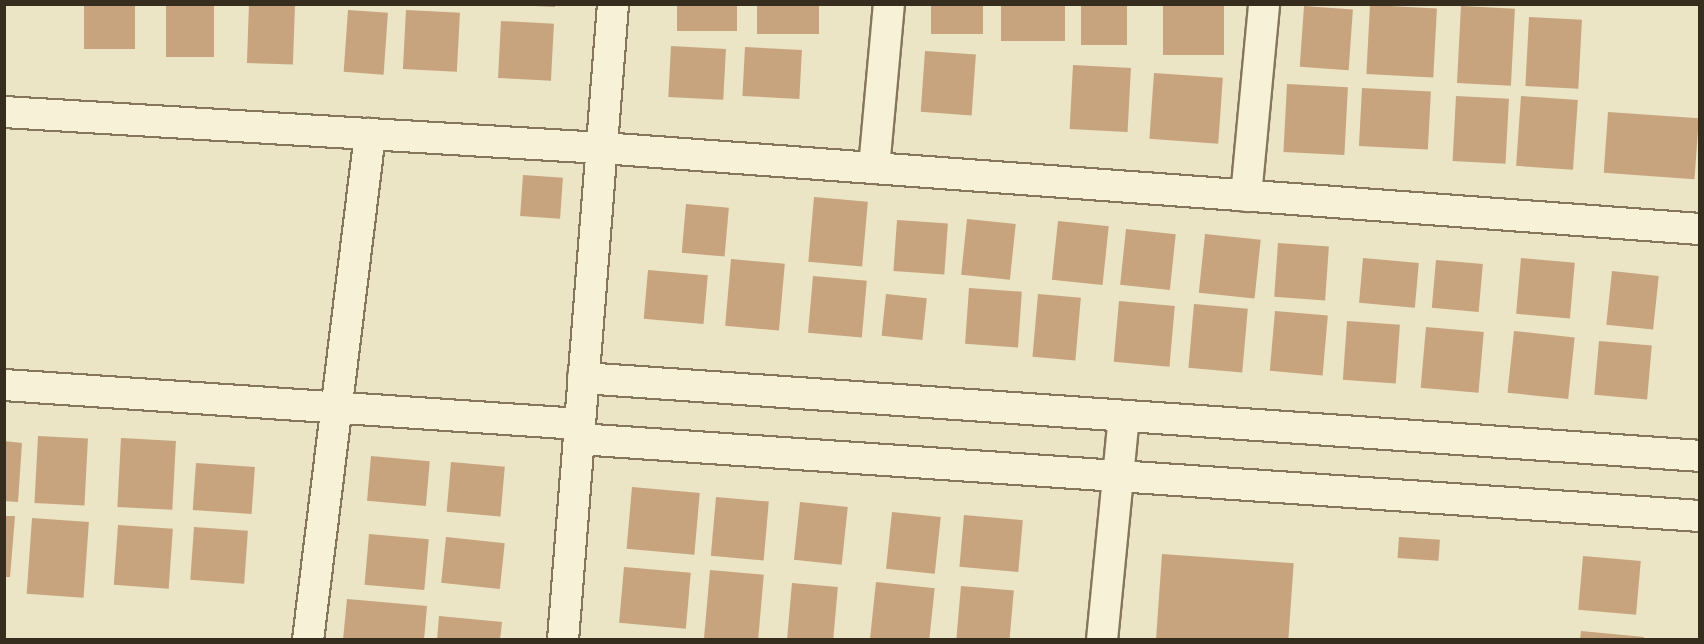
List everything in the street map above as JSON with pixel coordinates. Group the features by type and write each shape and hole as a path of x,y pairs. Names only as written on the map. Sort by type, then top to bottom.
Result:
{"street":[{"path":"563,639 614,4"},
{"path":"874,168 889,4"},
{"path":"1246,196 1264,4"},
{"path":"4,112 602,148 1700,230"},
{"path":"308,639 370,134"},
{"path":"584,378 1700,456"},
{"path":"4,386 335,408 579,432 1120,476 1700,516"},
{"path":"1102,639 1120,476 1124,416"}],"building":[{"path":"84,4 135,4 135,49 84,49"},
{"path":"166,4 214,4 214,57 166,57"},
{"path":"249,4 295,6 293,65 247,63"},
{"path":"536,4 555,4 555,7 535,6"},
{"path":"677,4 737,4 737,31 677,31"},
{"path":"757,4 819,4 819,34 757,34"},
{"path":"931,4 983,4 983,34 931,34"},
{"path":"1001,4 1065,4 1065,41 1001,41"},
{"path":"1081,4 1127,4 1127,45 1081,45"},
{"path":"1163,4 1224,4 1224,55 1163,55"},
{"path":"1370,5 1437,9 1433,77 1366,74"},
{"path":"1304,6 1353,9 1349,70 1300,67"},
{"path":"1461,6 1515,9 1511,86 1457,83"},
{"path":"348,10 388,13 384,75 344,72"},
{"path":"406,10 460,13 457,72 403,69"},
{"path":"1529,17 1582,20 1578,89 1525,86"},
{"path":"501,21 554,24 551,81 498,78"},
{"path":"671,46 726,49 723,100 668,97"},
{"path":"745,47 802,50 799,99 742,96"},
{"path":"925,51 976,55 972,115 921,112"},
{"path":"1073,65 1131,68 1128,132 1070,129"},
{"path":"1154,73 1223,78 1218,144 1149,139"},
{"path":"1287,84 1348,87 1344,155 1283,152"},
{"path":"1362,88 1431,92 1428,150 1359,146"},
{"path":"1456,96 1509,99 1506,164 1453,161"},
{"path":"1521,96 1578,100 1573,170 1516,166"},
{"path":"1608,112 1699,118 1695,179 1604,173"},
{"path":"523,175 563,178 560,219 520,216"},
{"path":"814,197 868,202 862,266 808,262"},
{"path":"686,204 729,208 725,257 682,253"},
{"path":"967,219 1016,224 1010,280 961,275"},
{"path":"897,220 948,224 944,274 893,271"},
{"path":"1058,221 1109,226 1103,285 1052,280"},
{"path":"1126,229 1176,234 1170,290 1120,285"},
{"path":"1205,234 1261,240 1255,299 1199,293"},
{"path":"1278,243 1329,247 1325,300 1274,297"},
{"path":"1363,258 1419,263 1415,308 1359,303"},
{"path":"1521,258 1575,263 1570,318 1516,314"},
{"path":"731,259 785,264 779,330 725,326"},
{"path":"1436,260 1483,264 1479,312 1432,308"},
{"path":"648,270 708,275 704,324 644,319"},
{"path":"1612,271 1659,276 1653,330 1606,325"},
{"path":"813,276 867,281 862,337 808,333"},
{"path":"969,288 1022,292 1018,348 965,344"},
{"path":"886,294 927,298 922,340 882,336"},
{"path":"1038,294 1081,298 1075,361 1033,357"},
{"path":"1119,301 1175,306 1169,367 1114,362"},
{"path":"1194,304 1248,309 1242,372 1188,368"},
{"path":"1275,311 1328,316 1323,375 1270,371"},
{"path":"1347,321 1400,325 1396,384 1343,380"},
{"path":"1426,327 1484,332 1478,393 1421,388"},
{"path":"1514,331 1575,337 1568,399 1508,393"},
{"path":"1599,341 1652,346 1647,399 1594,395"},
{"path":"38,436 88,439 84,506 34,503"},
{"path":"121,438 176,441 172,510 117,507"},
{"path":"4,441 22,443 18,502 4,501"},
{"path":"371,456 430,461 426,506 367,501"},
{"path":"451,462 505,467 500,517 447,512"},
{"path":"196,463 255,467 252,514 193,510"},
{"path":"632,487 700,493 694,555 627,549"},
{"path":"716,497 769,502 764,560 711,556"},
{"path":"800,502 848,507 842,565 794,560"},
{"path":"892,512 941,517 935,574 886,569"},
{"path":"964,515 1023,520 1018,572 959,567"},
{"path":"4,516 15,516 10,577 4,577"},
{"path":"32,518 89,522 84,598 27,594"},
{"path":"118,525 173,529 169,589 114,585"},
{"path":"194,527 248,531 244,584 190,580"},
{"path":"369,534 429,539 424,590 365,585"},
{"path":"446,537 505,543 500,589 441,583"},
{"path":"1399,537 1440,540 1438,561 1398,558"},
{"path":"1162,554 1294,563 1288,640 1156,640"},
{"path":"1583,556 1641,561 1636,615 1578,610"},
{"path":"624,567 691,573 686,629 619,623"},
{"path":"710,570 764,575 758,640 704,640"},
{"path":"876,582 935,588 929,640 870,640"},
{"path":"792,583 838,587 833,640 787,640"},
{"path":"961,586 1014,591 1009,640 956,640"},
{"path":"347,599 427,606 424,640 343,640"},
{"path":"439,616 502,622 500,640 437,640"},
{"path":"1581,631 1644,637 1644,640 1580,640"}]}
